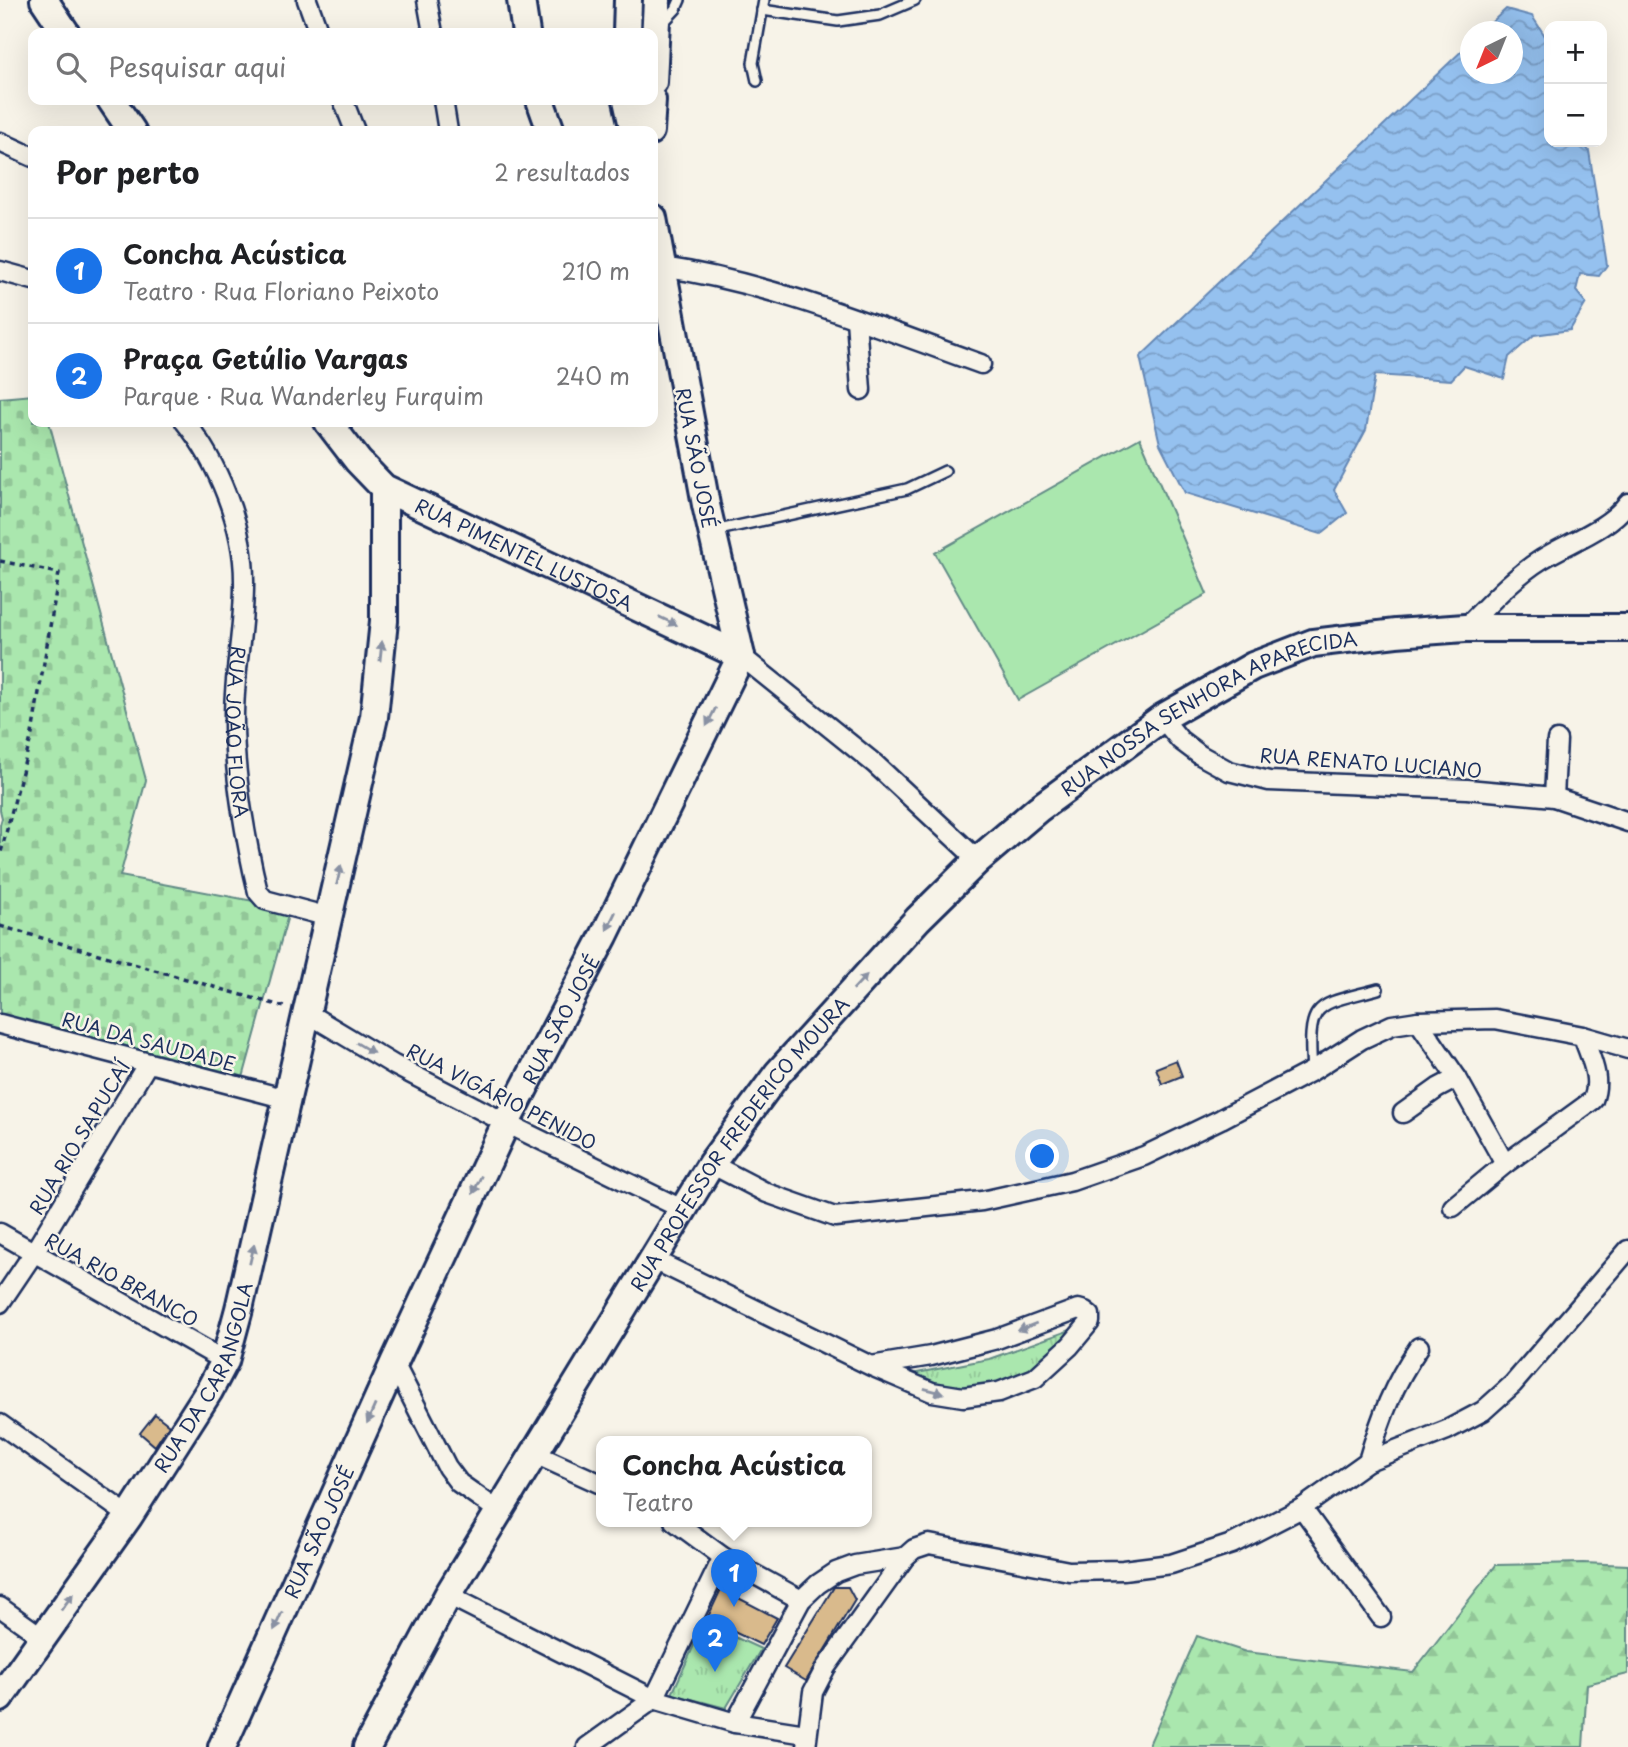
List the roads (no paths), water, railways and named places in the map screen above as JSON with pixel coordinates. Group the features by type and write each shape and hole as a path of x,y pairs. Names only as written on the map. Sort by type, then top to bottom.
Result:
{"main road":[{"path":"521,0 525,28"},
{"path":"627,28 628,0"},
{"path":"655,28 657,0"},
{"path":"50,3 63,28"},
{"path":"114,105 129,126"},
{"path":"541,105 545,126"},
{"path":"628,105 633,126"},
{"path":"650,126 652,105"},
{"name":"RUA SÃO JOSÉ","path":"222,1747 394,1363 506,1123 604,936 741,656 712,531 658,246"},
{"name":"RUA PIMENTEL LUSTOSA","path":"332,427 358,461 384,488 741,656"},
{"path":"307,1013 374,717 384,621 384,488"},
{"name":"RUA NOSSA SENHORA APARECIDA","path":"978,860 1038,809 1161,718 1253,666 1313,643 1465,628 1628,628"},
{"name":"RUA PROFESSOR FREDERICO MOURA","path":"367,1747 448,1595 712,1164 778,1073 918,919 978,860"},
{"name":"RUA DA CARANGOLA","path":"0,1698 130,1516 225,1361 307,1013"}],"street":[{"path":"307,0 316,28"},
{"path":"427,0 432,28"},
{"path":"345,105 353,126"},
{"path":"444,105 447,126"},
{"path":"0,142 28,155"},
{"path":"662,267 704,273 750,285 856,319 981,364"},
{"path":"0,271 28,278"},
{"path":"856,319 861,390"},
{"name":"RUA JOÃO FLORA","path":"189,427 221,482 239,536 244,578 234,722 241,794 258,892 265,900 329,917"},
{"path":"1465,628 1511,583 1541,559 1618,516 1628,502"},
{"path":"741,656 875,764 978,860"},
{"name":"RUA RENATO LUCIANO","path":"1161,718 1180,740 1200,755 1229,771 1269,780 1467,789 1554,797 1627,817"},
{"path":"1554,797 1557,740"},
{"name":"RUA VIGÁRIO PENIDO","path":"307,1013 394,1065 682,1209"},
{"path":"712,1164 767,1193 835,1217 982,1201 1072,1181 1144,1156 1312,1071 1362,1039 1392,1025 1418,1021 1495,1019 1583,1036 1628,1049"},
{"path":"1418,1021 1457,1078 1505,1164"},
{"name":"RUA DA SAUDADE","path":"0,1024 287,1099"},
{"path":"1453,1207 1505,1164 1594,1100 1598,1079 1583,1036"},
{"name":"RUA RIO SAPUCAÍ","path":"0,1303 33,1254 148,1063"},
{"path":"1403,1113 1457,1078"},
{"name":"RUA RIO BRANCO","path":"0,1233 225,1361"},
{"path":"448,1595 654,1699 806,1741 813,1692 826,1667 905,1557 914,1549 929,1544 1069,1571 1123,1570 1171,1564 1232,1544 1302,1508 1368,1461 1447,1430 1483,1410 1513,1384 1628,1250"},
{"path":"654,1260 871,1366 932,1392 964,1397 999,1392 1035,1378 1070,1346 1090,1322 1090,1315 1078,1309 997,1339 931,1356 871,1366"},
{"path":"1368,1461 1391,1392 1419,1347"},
{"path":"394,1363 436,1448 453,1475 459,1483 500,1512"},
{"path":"0,1424 130,1516"},
{"path":"536,1454 596,1481"},
{"path":"1302,1508 1381,1617"},
{"path":"682,1527 723,1557 801,1600"},
{"path":"587,1747 654,1699 723,1557"},
{"path":"736,1723 801,1600 836,1572 855,1565 905,1557"},
{"path":"0,1607 42,1636"}],"lane":[{"path":"658,29 676,9 680,0"},
{"path":"757,81 753,63 763,5 838,22 880,15 915,0"},
{"path":"712,531 907,489 945,471"},
{"path":"1312,1071 1311,1022 1318,1011 1328,1003 1378,989"}],"water":[{"path":"1506,9 1532,16 1544,34 1544,147 1586,147 1589,151 1607,265 1599,276 1580,274 1576,291 1586,303 1570,330 1534,335 1509,357 1504,379 1464,366 1451,380 1375,375 1366,430 1334,490 1347,513 1321,534 1185,493 1160,444 1140,357 1460,53 1460,84 1523,84 1523,21 1493,21"}],"place":[{"name":"Concha Acústica","path":"734,1607"},
{"name":"Praça Getúlio Vargas","path":"715,1672"}]}
